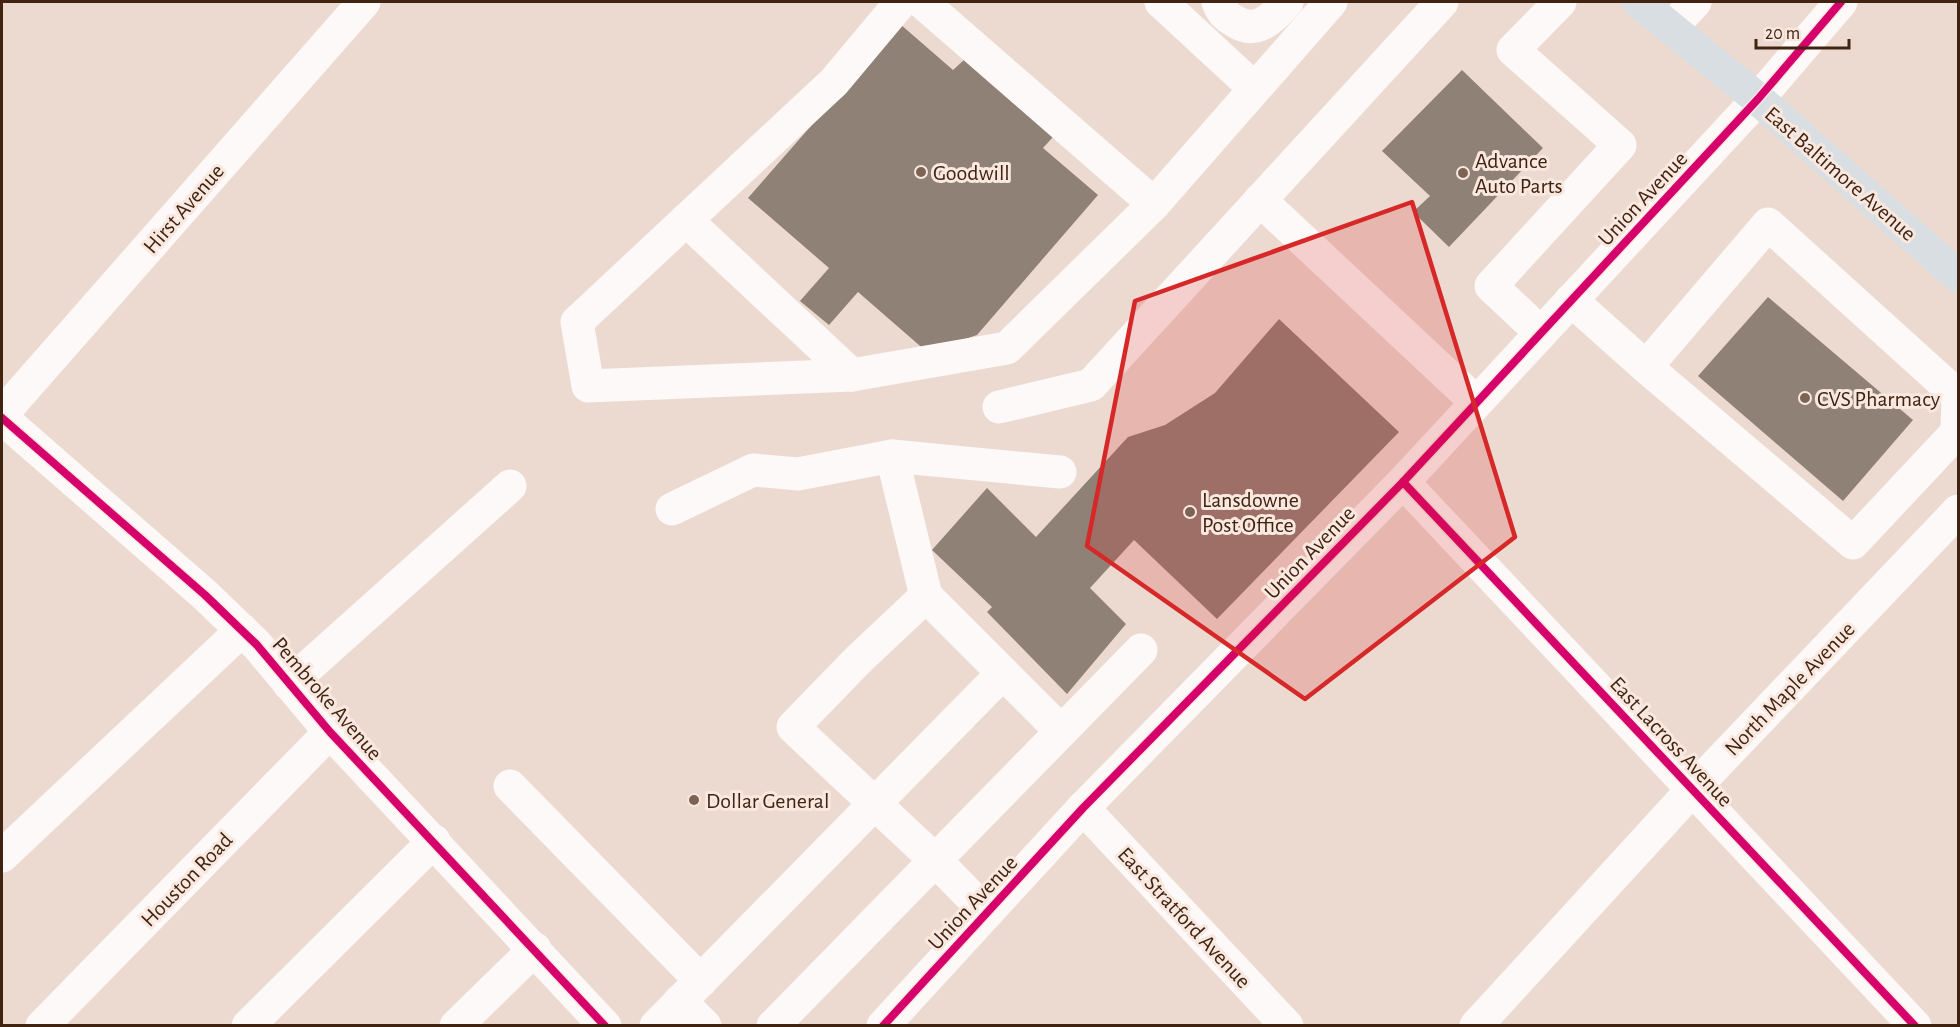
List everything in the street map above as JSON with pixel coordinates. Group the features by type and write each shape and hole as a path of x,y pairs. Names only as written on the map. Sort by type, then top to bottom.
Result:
{"main road":[{"name":"East Baltimore Avenue","path":"1639,2 1758,99 1959,276"}],"street":[{"name":"Hirst Avenue","path":"2,416 364,2"},
{"path":"901,2 834,82 577,322 588,386 852,375 1007,348 1154,204 1331,2"},
{"path":"922,2 1154,204"},
{"path":"1161,2 1254,88"},
{"path":"1216,6 1239,24 1256,27 1274,17 1287,2"},
{"path":"999,406 1091,385 1442,2"},
{"path":"1541,333 1491,286 1620,145 1513,50 1560,2"},
{"path":"1671,28 1695,2"},
{"name":"Union Avenue","path":"883,1026 1083,808 1403,482 1758,99 1841,2"},
{"path":"1260,200 1476,402"},
{"path":"686,220 852,375"},
{"path":"1571,300 1646,368 1853,543 1957,432 1958,396 1768,224 1646,368"},
{"name":"Pembroke Avenue","path":"2,416 242,630 330,732 605,1026"},
{"path":"892,456 926,596 1061,731"},
{"path":"672,509 753,470 798,474 892,456 1060,472"},
{"name":"East Lacross Avenue","path":"1403,482 1915,1026"},
{"path":"290,684 510,486"},
{"name":"North Maple Avenue","path":"1476,1026 1693,789 1959,511"},
{"path":"926,596 858,660 793,727 935,860 987,913"},
{"path":"2,856 242,630"},
{"path":"773,1026 1141,650"},
{"path":"656,1026 1003,673"},
{"name":"Houston Road","path":"42,1026 330,732"},
{"path":"510,786 690,991 705,1026"},
{"name":"East Stratford Avenue","path":"1083,808 1287,1026"},
{"path":"248,1026 434,841"},
{"path":"456,1026 535,949"}],"highlighted area":[{"path":"1412,202 1515,537 1305,699 1087,546 1135,301"}],"building":[{"name":"Goodwill","path":"900,24 953,70 964,60 1053,137 1043,148 1098,195 977,335 927,352 858,292 829,325 800,301 829,268 748,198"},
{"name":"Advance Auto Parts","path":"1462,70 1543,148 1449,247 1413,212 1430,196 1382,151"},
{"name":"CVS Pharmacy","path":"1768,297 1913,420 1843,501 1698,376"},
{"name":"Lansdowne Post Office","path":"1279,319 1399,432 1217,619 1134,540 1090,588 1126,624 1067,694 987,612 992,607 932,550 987,488 1036,537 1128,437 1165,425 1215,393"}],"cycle path":[{"path":"883,1026 1083,808 1403,482 1758,99 1841,2"},
{"path":"2,418 205,595 257,645 330,732 605,1026"},
{"path":"1403,482 1915,1026"}],"place":[{"name":"Goodwill","path":"921,172"},
{"name":"Advance Auto Parts","path":"1463,173"},
{"name":"CVS Pharmacy","path":"1805,398"},
{"name":"Lansdowne Post Office","path":"1190,512"},
{"name":"Dollar General","path":"694,800"}]}
